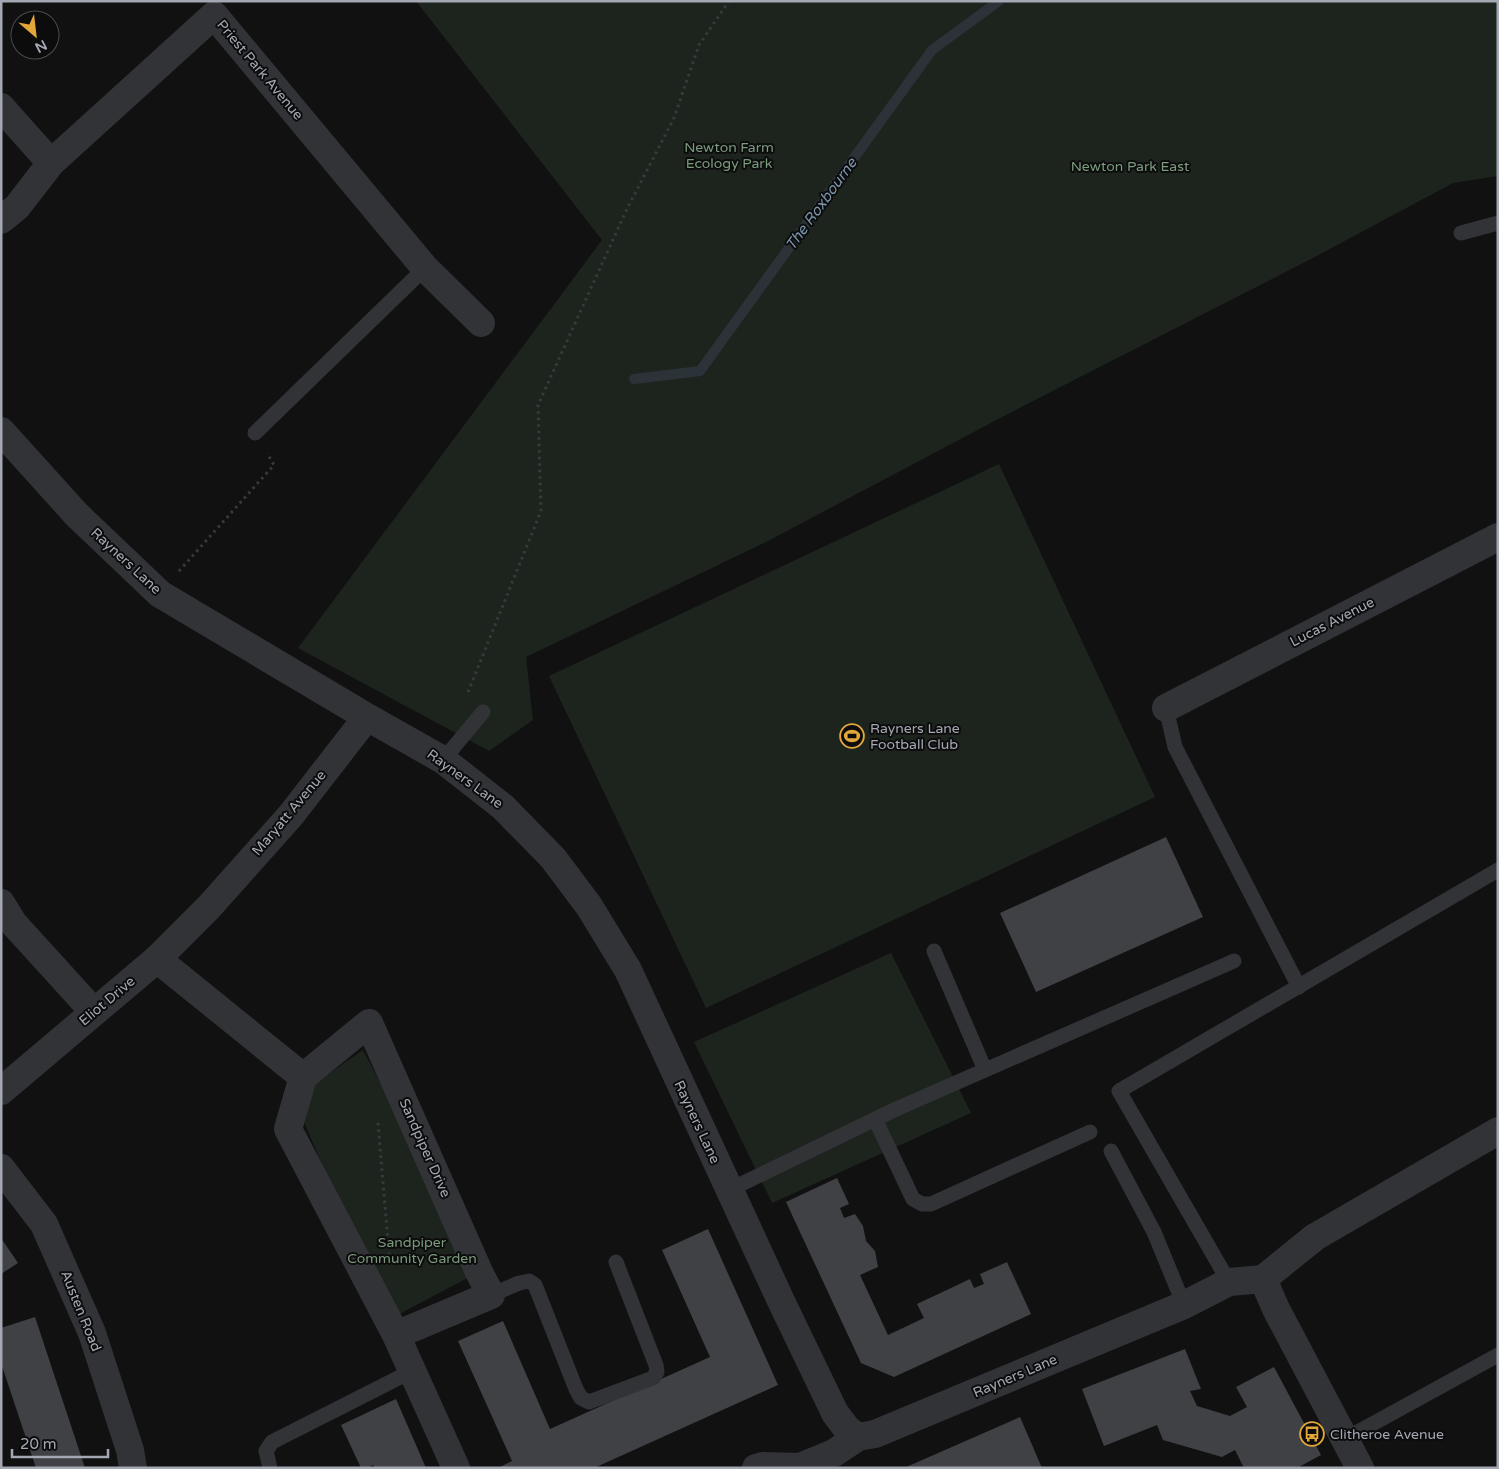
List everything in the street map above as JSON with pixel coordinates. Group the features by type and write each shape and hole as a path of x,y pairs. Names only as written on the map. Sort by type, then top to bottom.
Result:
{"street":[{"name":"Priest Park Avenue","path":"1,220 17,207 51,163 208,8 425,268 481,323"},
{"path":"1,107 51,163"},
{"name":"Rayners Lane","path":"1,431 76,514 160,594 367,718 444,760 503,806 553,858 589,906 628,970 729,1190 836,1413 848,1429 858,1437 875,1434 1184,1305 1229,1282 1263,1279"},
{"name":"Lucas Avenue","path":"1166,708 1498,537"},
{"name":"Maryatt Avenue","path":"209,907 290,815 367,718"},
{"path":"1,903 14,924 94,1012"},
{"name":"Eliot Drive","path":"1,1091 157,959 209,907"},
{"path":"157,959 303,1077 288,1129 396,1335 456,1468"},
{"name":"Sandpiper Drive","path":"303,1077 369,1023 479,1272 492,1295"},
{"path":"1360,1468 1276,1309 1263,1279 1315,1237 1498,1132"},
{"name":"Austen Road","path":"1,1168 44,1224 92,1333 130,1450 133,1468"},
{"path":"396,1335 492,1295"},
{"path":"756,1468 763,1466 800,1467 834,1453 858,1437"}],"lane":[{"path":"1461,233 1498,223"},
{"path":"255,433 425,268"},
{"path":"1166,708 1175,748 1299,987"},
{"path":"444,760 483,712"},
{"path":"1229,1282 1119,1091 1498,870"},
{"path":"934,951 985,1070"},
{"path":"729,1190 875,1119 1234,961"},
{"path":"875,1119 913,1199 922,1204 932,1204 1090,1132"},
{"path":"1111,1152 1154,1232 1184,1305"},
{"path":"492,1295 524,1282 529,1281 535,1285 576,1389 581,1398 589,1402 653,1378 656,1372 656,1365 616,1262"},
{"path":"1345,1439 1498,1355"},
{"path":"270,1468 266,1451 272,1442 412,1371"}],"path":[{"path":"466,697 540,511 538,405 626,211 674,118 699,45 729,1"},
{"path":"160,594 274,465 255,433"},
{"path":"378,1120 390,1257"}],"green space":[{"path":"416,1 1498,1 1498,176 1453,183 1311,259 1004,416 768,541 526,657 533,720 489,751 298,648 602,240"},
{"name":"Rayners Lane Football Club","path":"999,464 1155,797 706,1008 549,676"},
{"path":"891,953 971,1113 772,1203 694,1042"},
{"name":"Sandpiper Community Garden","path":"363,1050 479,1272 388,1320 294,1098"}],"building":[{"path":"1166,837 1203,917 1036,992 1000,913"},
{"path":"837,1178 849,1204 840,1208 844,1218 855,1214 863,1226 866,1241 875,1251 878,1267 860,1275 888,1335 924,1318 917,1304 970,1279 974,1288 984,1284 980,1274 1007,1262 1031,1314 894,1377 861,1363 786,1202"},
{"path":"708,1229 778,1385 594,1468 498,1468 512,1461 458,1341 503,1321 550,1429 710,1357 662,1250"},
{"path":"1,1238 18,1263 1,1274"},
{"path":"35,1317 85,1468 36,1468 1,1363 1,1328"},
{"path":"1185,1349 1201,1389 1190,1391 1197,1406 1230,1416 1247,1407 1236,1387 1274,1367 1321,1455 1297,1468 1244,1468 1235,1450 1222,1457 1163,1440 1157,1425 1104,1446 1082,1389"},
{"path":"396,1399 426,1468 375,1468 373,1465 361,1468 341,1425"},
{"path":"1020,1417 1042,1468 904,1468"}],"waterway":[{"name":"The Roxbourne","path":"634,379 700,371 932,50 999,1"}],"place":[{"name":"Rayners Lane Football Club","path":"852,736"},
{"name":"Clitheroe Avenue","path":"1312,1434"}],"park label":[{"name":"Newton Farm Ecology Park","path":"729,156"},
{"name":"Newton Park East","path":"1130,166"}]}
